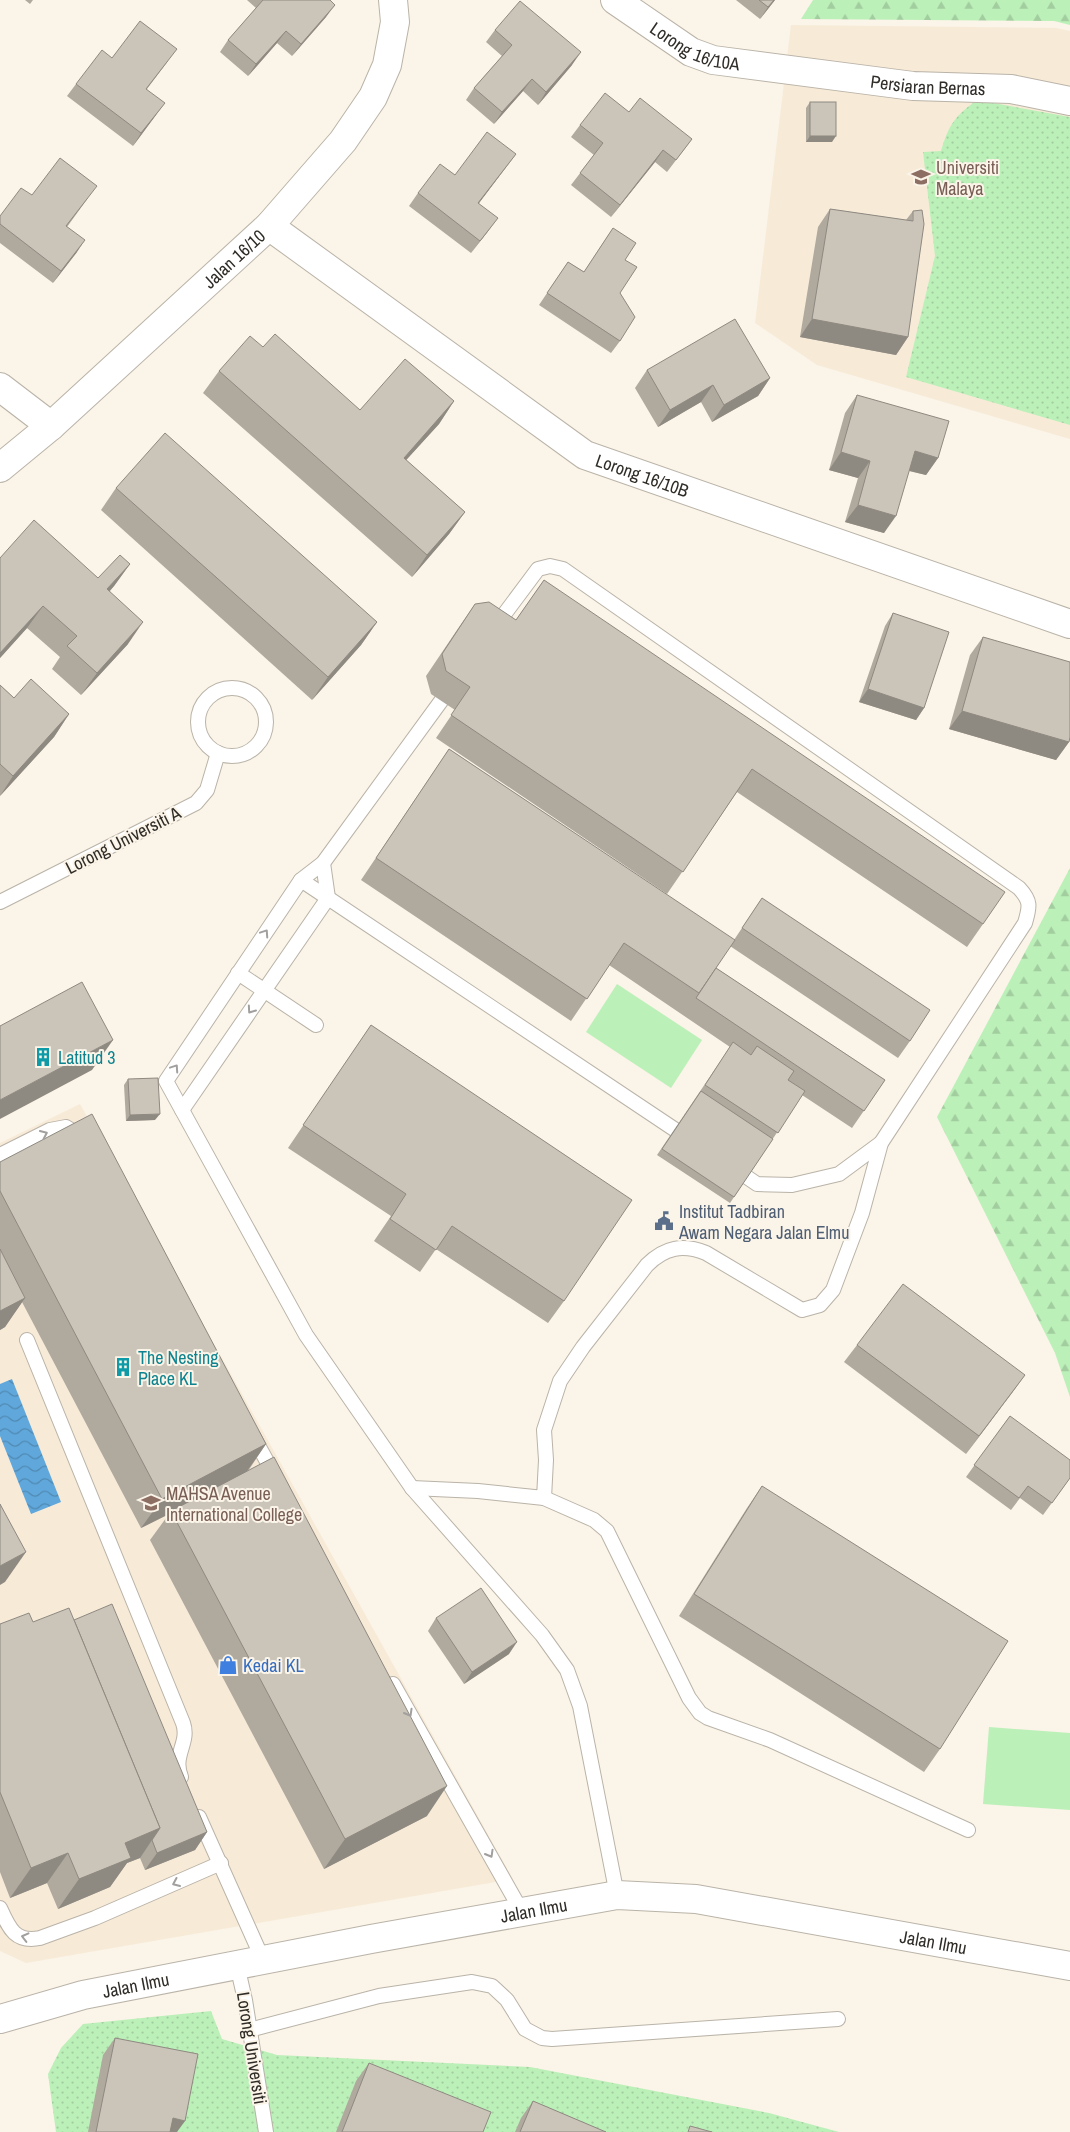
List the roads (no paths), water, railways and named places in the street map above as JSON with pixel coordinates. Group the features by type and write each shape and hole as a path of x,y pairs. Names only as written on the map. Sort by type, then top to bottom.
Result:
{"street":[{"path":"394,11 412,0"},
{"name":"Lorong 16/10A","path":"615,0 691,52 713,60 786,68"},
{"name":"Jalan 16/10","path":"0,468 51,426 269,226 343,142 373,97 387,65 394,11"},
{"name":"Persiaran Bernas","path":"786,68 914,86 1011,89 1070,101"},
{"name":"Lorong 16/10B","path":"269,226 585,455 1070,624"},
{"path":"0,387 51,426"},
{"name":"Jalan Ilmu","path":"0,2019 83,1995 617,1895 696,1899 1070,1966"}],"lane":[{"path":"484,642 538,569 550,566 563,570 1019,888 1028,898 1029,909 1025,922 881,1143 855,1230 833,1290 820,1305 802,1310 706,1253 694,1248 668,1249 656,1256 583,1347 560,1381 544,1430 546,1460 544,1498"},
{"path":"461,674 323,863 301,880 166,1081 306,1335 412,1488 542,1635 567,1670 580,1706 617,1895"},
{"path":"233,688 246,691 257,699 264,711 266,724 263,737 255,748 244,754 230,757 218,754 207,746 200,734 198,721 201,708 209,697 220,690 233,688"},
{"name":"Lorong Universiti A","path":"0,902 196,803 207,790 218,754"},
{"path":"182,1110 328,898 323,863"},
{"path":"301,880 699,1145"},
{"path":"238,972 316,1025"},
{"path":"0,1155 50,1130 66,1127 83,1137 88,1146"},
{"path":"724,1162 757,1184 792,1185 839,1174 881,1143"},
{"path":"27,1340 183,1723 185,1735 177,1761 177,1768 263,1960"},
{"path":"245,1422 284,1492"},
{"path":"412,1488 478,1491 544,1498 594,1520 607,1531 689,1698 700,1713 717,1722 770,1740 968,1830"},
{"path":"387,1673 522,1912"},
{"path":"0,1908 13,1933 21,1938 30,1940 40,1938 95,1918 221,1863"},
{"name":"Lorong Universiti","path":"237,1965 245,2000 266,2132"},
{"path":"249,2030 379,1996 472,1982 492,1986 500,1992 525,2029 542,2038 552,2039 838,2019"}],"water":[{"path":"12,1379 61,1502 31,1514 0,1436 0,1384"}],"place":[{"name":"Universiti Malaya","path":"921,177"},
{"name":"Latitud 3","path":"43,1057"},
{"name":"Institut Tadbiran Awam Negara Jalan Elmu","path":"664,1221"},
{"name":"The Nesting Place KL","path":"123,1367"},
{"name":"MAHSA Avenue International College","path":"151,1503"},
{"name":"Kedai KL","path":"228,1665"}]}
